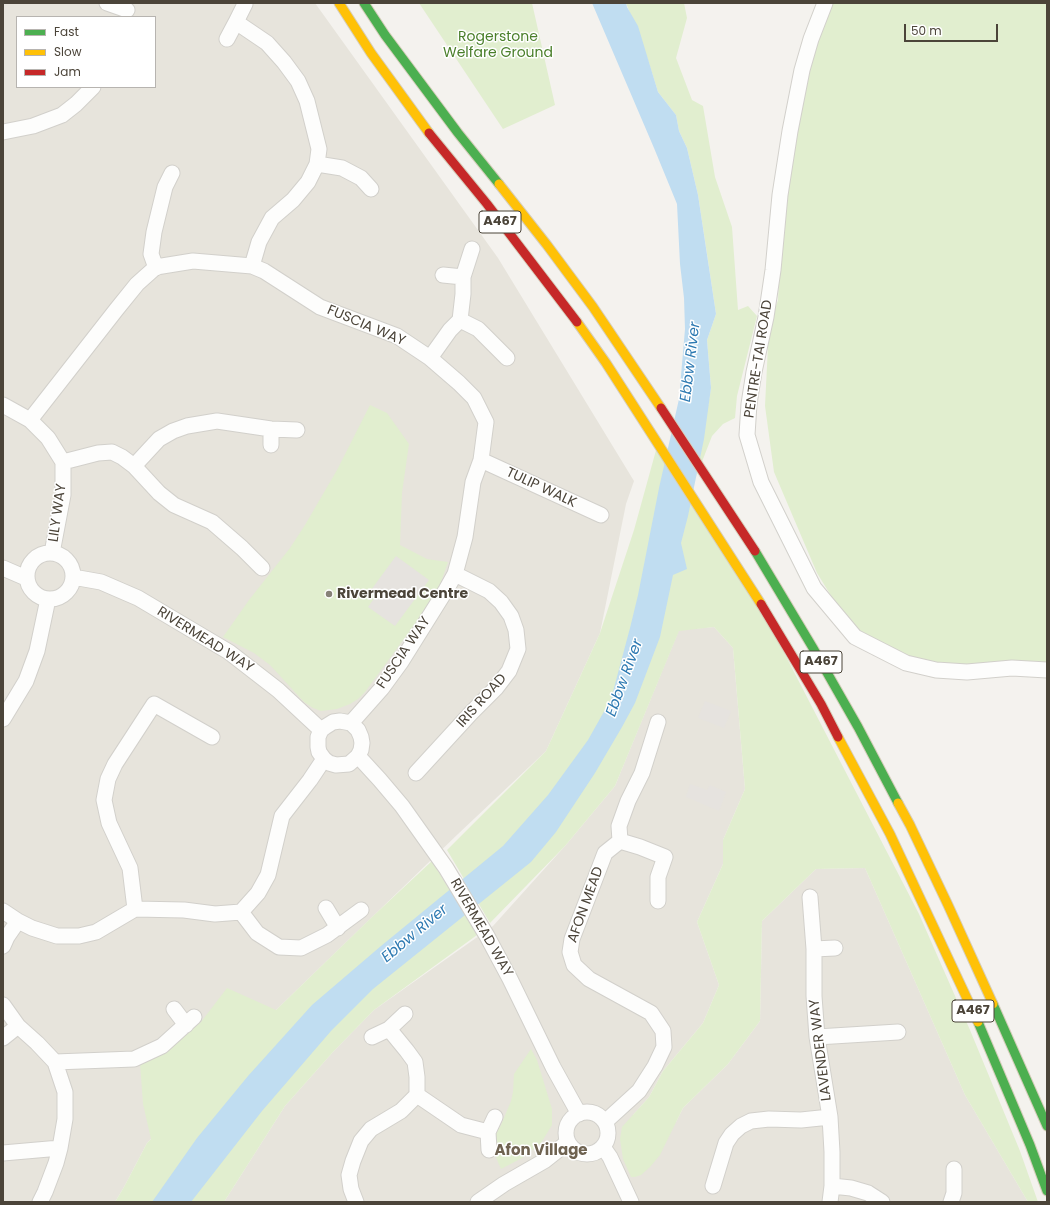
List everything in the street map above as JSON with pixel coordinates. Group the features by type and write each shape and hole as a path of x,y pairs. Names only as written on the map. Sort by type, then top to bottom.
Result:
{"main road":[{"name":"A467","path":"338,3 371,53 424,126 487,204 571,314 606,363 747,580 820,704 890,834 980,1025 1047,1190"},
{"name":"A467","path":"364,3 385,35 458,133 547,245 593,307 755,551 814,648 910,825 1012,1045 1047,1126"}],"street":[{"path":"107,3 127,10"},
{"name":"PENTRE-TAI ROAD","path":"825,3 811,39 802,70 790,131 780,195 773,270 766,317 754,372 749,404 747,435 762,482 814,588 855,638 906,663 936,670 967,672 1012,668 1047,670"},
{"path":"227,39 245,4"},
{"path":"236,22 267,43 284,62 298,82 307,100 319,149 317,164 308,182 293,200 272,218 258,242 252,266"},
{"path":"3,132 33,126 62,115 92,88"},
{"path":"317,164 342,168 361,178 371,189"},
{"path":"30,420 137,284 156,267 151,254 154,232 165,187 172,173"},
{"path":"430,358 450,330 460,320 463,277 472,249"},
{"name":"FUSCIA WAY","path":"156,267 193,261 252,266 320,307 397,336 430,358 459,383 474,398 486,422 482,460 473,482 465,537 454,574 446,590 400,662 382,688 351,723"},
{"path":"443,275 463,277"},
{"path":"460,320 478,329 507,358"},
{"path":"3,404 30,420 48,438 63,462 98,452 112,452 122,457 134,466 159,493 174,505 212,522 262,568"},
{"path":"134,466 160,439 173,431 187,426 217,421 271,429 297,430"},
{"path":"271,429 271,445"},
{"name":"TULIP WALK","path":"482,460 601,515"},
{"name":"LILY WAY","path":"52,553 63,495 63,462"},
{"path":"52,553 66,559 72,570 73,577 71,584 65,593 55,598 48,599 37,595 32,591 26,578 27,569 30,563 38,556 52,553"},
{"path":"3,568 26,578"},
{"name":"IRIS ROAD","path":"416,773 496,688 509,671 518,649 516,630 511,616 501,602 489,591 454,574"},
{"name":"RIVERMEAD WAY","path":"73,577 101,582 138,598 229,652 278,690 321,730"},
{"path":"3,719 26,681 37,651 48,599"},
{"path":"135,909 130,868 109,823 104,800 108,779 115,764 154,704 212,737"},
{"path":"340,721 351,723 358,730 361,737 361,750 358,756 349,764 342,766 336,766 329,763 319,752 318,737 321,730 333,722 340,721"},
{"path":"658,722 642,773 628,801 619,826 620,841 640,847 669,851 658,876 658,902"},
{"name":"RIVERMEAD WAY","path":"358,756 402,806 446,868 487,936 553,1067 579,1114"},
{"path":"3,911 32,928 57,936 79,936 96,932 135,909 184,910 215,914 241,912 258,893 268,875 282,816 324,759"},
{"name":"AFON MEAD","path":"605,1122 638,1091 656,1066 664,1047 663,1031 652,1013 589,978 574,966 570,952 572,939 605,853 620,841"},
{"name":"LAVENDER WAY","path":"810,898 814,949 814,996 817,1037 830,1117 832,1152 832,1186 830,1202"},
{"path":"326,908 338,928"},
{"path":"241,912 257,933 279,947 301,948 327,935 361,910"},
{"path":"3,946 7,937 18,921"},
{"path":"814,949 835,948"},
{"path":"3,1005 18,1026 55,1062 65,1092 65,1119 60,1148 45,1192 40,1202"},
{"path":"55,1062 134,1059 162,1046 190,1021 174,1009"},
{"path":"372,1038 389,1029 406,1014"},
{"path":"3,1038 18,1026"},
{"path":"356,1202 351,1189 349,1175 361,1141 371,1129 401,1111 417,1095 415,1062 389,1029"},
{"path":"817,1037 898,1032"},
{"path":"417,1095 461,1125 488,1132"},
{"path":"586,1112 594,1114 605,1122 608,1136 607,1140 603,1147 593,1154 579,1153 572,1148 568,1142 566,1134 567,1127 572,1118 579,1114 586,1112"},
{"path":"489,1150 488,1132 495,1117"},
{"path":"713,1186 726,1143 740,1126 751,1121 769,1118 801,1120 830,1117"},
{"path":"478,1202 504,1184 544,1161 568,1142"},
{"path":"603,1147 610,1157 630,1202"},
{"path":"3,1153 60,1148"},
{"path":"951,1202 954,1193 954,1169"},
{"path":"832,1186 851,1188 868,1193 882,1202"}],"shaded area":[{"path":"3,3 315,3 498,258 634,481 626,504 600,633 546,751 276,1010 147,1143 115,1202 3,1202"},
{"path":"396,556 429,580 395,626 368,607 373,600 374,595 371,590"},
{"path":"714,627 733,648 745,789 723,840 723,864 697,922 719,985 703,1023 663,1071 649,1097 633,1115 676,1122 683,1108 728,1064 760,1021 762,921 816,869 865,868 965,1095 1028,1202 224,1202 285,1106 333,1052 374,1010 493,926 565,846 615,786 679,630"},
{"path":"705,701 731,711 724,728 698,718"},
{"path":"690,784 707,790 710,785 726,792 719,811 686,797"}],"green space":[{"name":"Rogerstone Welfare Ground","path":"419,3 532,3 555,105 503,129"},
{"path":"626,3 684,3 687,18 676,58 692,100 703,106 715,177 732,227 738,310 748,306 757,316 737,396 735,418 723,424 712,436 696,477 711,388 707,340 716,314 698,195 687,148 679,131 676,115 658,92 648,60"},
{"path":"830,3 1047,3 1047,664 1016,660 977,666 947,664 906,656 857,630 833,599 817,573 774,472 765,406 769,326 778,300 791,150 816,37"},
{"path":"370,405 387,413 409,444 402,493 400,545 427,559 448,562 441,582 428,606 365,692 350,704 337,709 321,711 304,702 270,665 254,653 223,637 249,600 290,548 305,525 337,470"},
{"path":"658,443 747,581 919,914 970,1030 1020,1151 1038,1202 1028,1202 965,1095 865,868 816,869 762,921 760,1021 728,1064 683,1108 660,1155 641,1175 631,1177 623,1159 620,1139 622,1127 649,1097 663,1071 703,1023 719,985 697,922 723,864 723,840 745,789 733,648 714,627 679,631 615,786 565,846 490,923 447,850 546,751 600,633 634,530"},
{"path":"432,861 477,935 374,1010 333,1052 285,1106 224,1202 115,1202 147,1143 151,1139 143,1104 140,1063 169,1050 201,1022 227,988 276,1010"},
{"path":"531,1049 537,1060 552,1109 552,1125 541,1143 522,1158 501,1169 495,1155 494,1136 501,1125 511,1101 514,1074"}],"water":[{"name":"Ebbw River","path":"592,3 626,3 638,26 658,92 676,115 679,131 687,148 698,195 716,314 707,340 711,388 704,439 681,543 687,569 673,575 660,637 635,703 595,773 556,832 531,862 373,989 331,1031 262,1111 191,1202 152,1202 197,1138 248,1076 312,1005 503,846 548,795 588,740 611,699 638,595 659,488 679,399 685,329 677,204"}],"traffic: fast":[{"path":"364,3 385,35 458,133 499,184"},
{"path":"755,551 858,727 898,803"},
{"path":"993,1004 1047,1126"},
{"path":"978,1022 1030,1145 1047,1191"}],"traffic: slow":[{"path":"339,3 371,53 429,133"},
{"path":"499,184 593,307 661,408"},
{"path":"577,322 606,363 761,604"},
{"path":"838,737 890,834 978,1022"},
{"path":"898,803 948,905 993,1004"}],"traffic: jam":[{"path":"429,133 487,204 577,322"},
{"path":"661,408 755,551"},
{"path":"761,604 821,704 838,737"}],"place":[{"name":"Rivermead Centre","path":"329,594"}],"district":[{"name":"Afon Village","path":"541,1151"}]}
